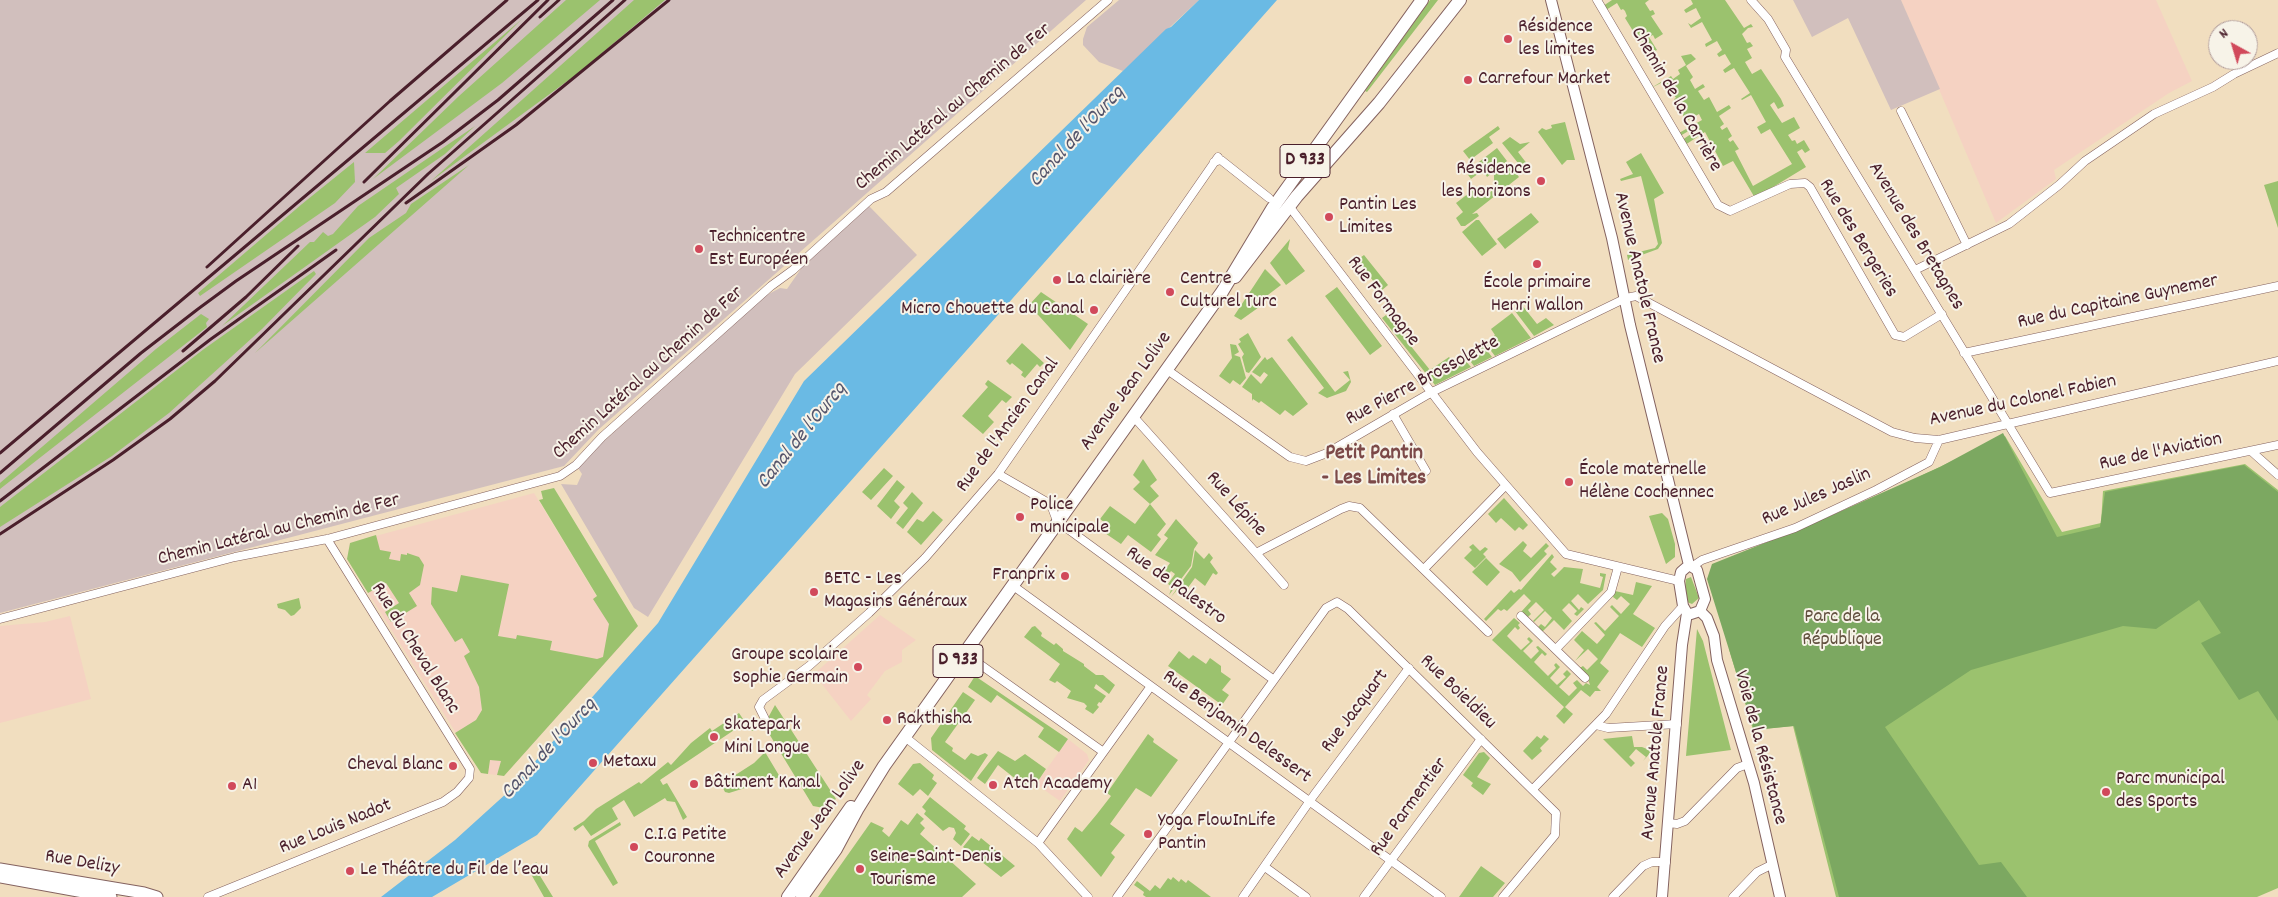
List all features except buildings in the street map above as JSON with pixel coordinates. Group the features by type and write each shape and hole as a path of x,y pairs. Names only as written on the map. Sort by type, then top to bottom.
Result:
{"main road":[{"name":"Avenue Jean Lolive","path":"788,897 854,803 884,766 1222,292 1272,209 1422,0"},
{"name":"D 933","path":"1222,292 1244,268 1289,206 1380,104 1460,0"},
{"name":"Avenue Jean Lolive","path":"802,897 836,849 884,766"},
{"name":"Rue Delizy","path":"0,869 144,893 157,897"},
{"name":"Rue Delizy","path":"0,878 112,897"}],"street":[{"name":"Chemin Latéral au Chemin de Fer","path":"0,619 234,557 327,538 560,476 576,465 602,437 771,286 787,275 871,200 886,192 1108,0"},
{"name":"Avenue Anatole France","path":"1551,0 1626,298 1632,334 1691,566 1699,578 1705,599 1700,611"},
{"name":"Chemin de la Carrière","path":"1597,0 1718,205 1730,211"},
{"name":"Avenue des Bretagnes","path":"1751,0 1768,19 1786,50 1785,57 2050,493"},
{"path":"1916,270 2009,224 2059,185 2085,161 2154,114 2213,87 2234,74 2278,53"},
{"path":"1901,111 1967,245"},
{"name":"Rue de l'Ancien Canal","path":"765,719 759,707 763,700 809,666 869,613 925,558 998,474 1216,159 1221,160 1269,198"},
{"name":"Rue des Bergeries","path":"1730,211 1790,184 1805,183 1810,187 1899,338 1909,335 1942,314"},
{"name":"Rue Formagne","path":"1289,206 1506,486 1566,554 1618,567"},
{"name":"Rue du Capitaine Guynemer","path":"1964,353 2278,286"},
{"name":"Avenue du Colonel Fabien","path":"1626,298 1636,296 1892,432 1915,438 1939,440 2278,361"},
{"name":"Rue Pierre Brossolette","path":"1166,369 1296,460 1306,461 1317,458 1432,392 1626,298"},
{"path":"1393,414 1426,470"},
{"name":"Rue Lépine","path":"1133,416 1256,553 1340,509 1355,506 1360,508 1488,632"},
{"name":"Rue Jules Jaslin","path":"1691,566 1702,560 1795,528 1876,490 1929,462 1939,440"},
{"name":"Rue de l'Aviation","path":"2050,493 2278,445"},
{"path":"2251,451 2278,475"},
{"path":"998,474 1051,505 1057,521"},
{"path":"1424,569 1506,486"},
{"name":"Rue de Palestro","path":"1057,521 1274,680"},
{"name":"Rue du Cheval Blanc","path":"327,538 470,769 469,778"},
{"path":"1256,553 1284,585"},
{"path":"1556,650 1611,592 1618,567 1679,581 1680,572 1691,566"},
{"name":"Avenue Anatole France","path":"1662,897 1685,610 1679,581"},
{"name":"Rue Benjamin Delessert","path":"1012,586 1441,897"},
{"name":"Rue Boieldieu","path":"1274,680 1326,608 1337,602 1344,604 1533,789 1556,814 1555,835 1504,897"},
{"path":"1533,789 1596,725 1620,695 1673,615 1685,610 1700,611"},
{"name":"Voie de la Résistance","path":"1700,611 1711,627 1717,660 1762,815 1771,865 1780,897"},
{"path":"1521,616 1585,678"},
{"path":"964,653 1102,751"},
{"name":"Rue Jacquart","path":"1243,897 1309,802 1409,668"},
{"path":"1117,897 1274,680"},
{"path":"1038,843 1150,686"},
{"path":"1596,725 1608,728 1677,724"},
{"path":"904,737 1038,843 1088,897"},
{"name":"Rue Parmentier","path":"1364,897 1481,739"},
{"path":"1668,823 1677,824 1685,821 1737,768 1748,764"},
{"name":"Rue Louis Nadot","path":"208,897 443,802 457,792 469,778"},
{"path":"1613,897 1643,866 1652,862 1666,862"},
{"path":"1733,897 1757,872 1771,865"},
{"path":"1265,867 1306,897"}],"shaded area":[{"path":"0,0 1086,0 598,430 564,466 0,613"},
{"path":"1119,0 1199,0 1123,71 1099,62 1083,45 1087,27"},
{"path":"1793,0 1901,0 1940,89 1891,110 1848,18 1812,37"},
{"path":"1901,0 2156,0 2192,81 2169,93 2054,170 2056,179 1996,223"},
{"path":"869,206 917,255 795,374 648,617 634,608 561,484 577,485 582,474 578,468 603,442 765,296 780,288 787,289 805,263"},
{"path":"534,493 624,642 504,776 481,773 347,559 350,543"},
{"name":"Groupe scolaire Sophie Germain","path":"880,615 916,640 902,650 902,662 885,671 867,695 871,699 851,721 814,674"},
{"path":"70,616 91,699 0,723 0,626 45,622"},
{"path":"1068,739 1087,754 1089,760 1060,801 1036,784"}],"green space":[{"path":"566,0 600,0 502,83 373,179 459,96"},
{"path":"634,0 665,0 577,74 431,181"},
{"path":"1430,0 1438,0 1367,92 1365,91"},
{"path":"1612,0 1649,0 1645,3 1650,11 1653,10 1655,14 1651,16 1663,34 1655,39 1653,35 1649,37 1657,50 1648,55 1642,41 1639,42 1635,35 1637,33 1635,30 1633,31 1625,18 1627,16 1625,11 1621,10 1617,3 1606,10 1603,6"},
{"path":"1691,0 1725,0 1744,28 1751,24 1753,27 1748,28 1742,34 1747,43 1750,42 1753,46 1747,49 1752,58 1745,62 1752,74 1761,69 1781,99 1784,106 1778,109 1774,102 1770,105 1782,123 1794,117 1800,128 1788,135 1792,141 1795,140 1797,144 1804,140 1810,150 1805,153 1802,149 1797,152 1806,167 1755,198 1733,161 1723,166 1705,132 1685,145 1682,140 1694,132 1692,129 1680,136 1679,133 1702,120 1699,114 1688,120 1686,116 1684,117 1680,110 1682,108 1674,99 1676,98 1674,95 1671,96 1663,82 1651,88 1671,76 1673,79 1680,74 1678,70 1686,65 1681,56 1691,54 1696,59 1686,66 1693,77 1690,80 1695,89 1703,84 1705,87 1698,91 1704,100 1709,97 1717,112 1729,105 1731,108 1719,116 1724,124 1720,127 1722,130 1727,127 1732,136 1728,139 1730,142 1733,140 1739,149 1735,151 1753,186 1792,164 1770,129 1761,134 1757,127 1766,122 1751,95 1741,99 1750,93 1734,68 1725,73 1723,70 1731,64 1725,54 1719,57 1717,54 1722,50 1717,41 1706,47 1705,44 1712,40 1702,22 1691,28 1688,23 1691,25 1701,18 1696,8 1686,13 1684,10 1693,4"},
{"path":"522,19 385,153 365,153"},
{"path":"1565,122 1575,160 1567,160 1562,165 1538,132 1542,128 1546,130 1552,128 1551,125"},
{"path":"475,126 445,154 396,188 399,194 375,217 222,326 310,242 314,242 323,232 328,236 333,234 358,206"},
{"path":"1498,126 1500,129 1489,137 1493,143 1470,160 1463,151"},
{"path":"1510,137 1520,144 1530,142 1518,152 1531,169 1526,173 1502,143"},
{"path":"1497,148 1507,161 1487,177 1483,170 1471,179 1466,172"},
{"path":"1641,153 1664,193 1654,199 1662,243 1658,249 1628,260 1627,255 1655,248 1658,244 1641,176 1621,181 1620,179 1633,174 1626,162"},
{"path":"354,162 355,182 335,203 200,296 198,293"},
{"path":"1508,163 1519,177 1472,214 1477,213 1479,216 1465,226 1461,226 1456,218 1463,212 1456,203 1477,187 1485,196 1494,189 1494,174"},
{"path":"469,165 255,353 369,238 406,213 411,204"},
{"path":"2278,181 2278,228 2264,185"},
{"path":"1531,213 1539,222 1505,249 1497,239"},
{"path":"1476,220 1479,220 1497,244 1482,256 1462,232"},
{"path":"1290,239 1288,249 1305,271 1286,285 1270,263"},
{"path":"1364,255 1388,285 1381,291 1357,260"},
{"path":"1265,269 1281,285 1260,301 1262,305 1241,320 1234,316"},
{"path":"314,271 316,274 262,329 169,413 112,456 0,527 0,507 204,349"},
{"path":"1337,287 1382,346 1370,355 1325,296"},
{"path":"1041,292 1088,324 1070,350 1029,305"},
{"path":"1522,305 1537,324 1546,318 1554,325 1534,336 1515,311"},
{"path":"1512,313 1531,338 1495,356 1485,343 1495,335 1491,329"},
{"path":"201,314 209,319 206,323 207,327 0,489 0,483 156,349"},
{"path":"1386,315 1430,370 1449,357 1456,366 1464,359 1471,367 1435,385 1382,318"},
{"path":"1248,333 1261,357 1249,373 1246,372 1242,357 1244,354 1238,344 1241,342 1239,339"},
{"path":"1292,336 1335,392 1350,380 1343,372 1348,371 1351,382 1346,391 1327,398 1318,393 1324,388 1287,340"},
{"path":"1022,343 1044,363 1040,367 1037,364 1025,378 1021,375 1023,372 1012,363 1010,365 1006,361"},
{"path":"1230,344 1236,345 1239,352 1234,355 1240,357 1246,378 1240,385 1233,380 1230,384 1219,376 1232,358"},
{"path":"1483,345 1492,357 1474,366 1467,357"},
{"path":"1265,357 1267,360 1272,357 1308,404 1293,416 1285,410 1280,415 1261,401 1259,403 1253,399 1252,401 1252,394 1242,387 1251,374 1261,384 1268,375 1264,372 1260,377 1252,372"},
{"path":"988,380 1012,397 1006,403 1002,400 988,416 994,422 983,434 962,416 988,387 985,384"},
{"name":"Parc de la République","path":"2003,433 2057,537 2100,527 2105,492 2244,465 2278,492 2278,721 2258,691 2239,700 2201,643 2221,633 2199,600 2156,629 2123,626 1971,670 1885,727 1979,865 2001,862 2027,897 1839,897 1794,726 1754,730 1707,579 1712,564 1812,524 1940,467"},
{"path":"2005,436 2062,532 2101,523 2103,491 2245,464 2278,490 2278,888 2257,897 1836,897 1793,726 1753,730 1729,649 1832,518"},
{"path":"1143,459 1157,480 1150,486 1159,496 1150,504 1133,489 1140,482 1133,475"},
{"path":"884,468 893,476 871,500 862,492"},
{"path":"897,480 905,487 894,501 900,507 891,519 877,506"},
{"path":"554,488 638,626 504,776 497,775 501,761 490,760 488,774 481,773 455,733 476,720 482,710 479,687 464,656 470,652 462,638 455,642 431,604 432,587 457,592 461,575 509,584 498,636 516,639 517,635 552,641 550,650 597,659 603,657 609,624 593,599 597,596 539,500 543,499 541,491"},
{"path":"912,492 923,503 903,529 896,523 908,508 903,503"},
{"path":"1504,498 1528,525 1523,530 1519,527 1515,531 1501,518 1496,523 1488,514"},
{"path":"1150,504 1166,524 1157,535 1161,539 1151,552 1128,535 1121,544 1096,527 1098,524 1103,527 1105,523 1100,519 1110,506 1135,524"},
{"path":"933,511 943,520 921,545 907,532 917,519 923,522"},
{"path":"1662,513 1668,519 1675,544 1675,557 1666,564 1649,516"},
{"path":"1176,519 1198,543 1194,549 1191,566 1169,595 1172,587 1168,584 1175,574 1171,571 1166,578 1162,574 1170,563 1155,555 1168,538 1164,535"},
{"path":"376,535 380,550 391,552 389,559 400,561 401,554 407,555 407,553 419,557 424,565 420,585 409,593 417,606 391,622 385,612 399,603 386,583 368,593 347,559 350,543"},
{"path":"1523,541 1527,545 1523,551 1531,558 1546,543 1549,546 1544,551 1547,554 1520,582 1512,572 1499,564"},
{"path":"1473,544 1480,551 1485,547 1488,549 1483,554 1486,557 1475,568 1464,558 1472,550 1469,547"},
{"path":"1195,550 1204,559 1209,553 1213,558 1210,562 1218,573 1216,575 1213,573 1205,586 1195,578 1187,589 1181,585 1171,597 1192,567"},
{"path":"1552,554 1554,557 1550,562 1557,569 1551,574 1554,577 1564,567 1583,569 1580,583 1600,588 1603,577 1600,576 1600,573 1606,574 1603,590 1588,604 1578,594 1571,601 1579,610 1581,607 1584,609 1577,616 1574,614 1577,611 1569,603 1562,610 1572,621 1564,630 1554,620 1542,632 1537,628 1541,624 1545,627 1552,618 1545,611 1533,621 1544,610 1536,602 1528,610 1531,614 1527,618 1521,612 1531,601 1524,594 1507,611 1498,609 1486,621 1484,619 1511,590 1514,593 1519,589 1521,590"},
{"path":"1486,558 1500,572 1487,586 1472,572"},
{"path":"1691,577 1699,598 1692,604 1687,602 1684,597 1686,579"},
{"path":"1636,582 1652,586 1633,614 1655,628 1642,647 1620,633 1600,663 1609,671 1597,687 1601,691 1595,691 1590,697 1581,690 1565,707 1573,714 1564,724 1556,716 1564,707 1492,640 1514,618 1520,623 1518,625 1520,628 1518,630 1515,627 1507,636 1521,650 1530,642 1527,639 1529,637 1533,641 1523,651 1531,659 1539,651 1536,647 1538,646 1547,654 1545,656 1542,653 1534,662 1548,676 1556,668 1554,665 1556,663 1560,667 1550,678 1557,685 1566,677 1563,674 1567,670 1571,674 1559,687 1569,696 1577,688 1573,683 1577,680 1583,686 1586,683 1590,685 1588,679 1578,669 1583,666 1587,670 1598,659 1588,649 1575,661 1584,650 1574,640 1582,631 1597,644 1605,635 1594,623 1596,622 1605,631 1619,616 1610,607 1612,605 1621,614 1630,604 1621,596 1617,600 1613,597 1615,591 1633,595"},
{"path":"299,598 301,608 294,615 291,616 285,610 278,608 277,604"},
{"path":"1035,626 1042,633 1041,636 1054,645 1056,643 1063,651 1084,664 1096,675 1103,675 1115,685 1109,694 1096,684 1094,688 1106,696 1101,703 1099,702 1097,705 1099,707 1093,714 1085,709 1087,706 1084,703 1067,698 1071,691 1057,681 1055,683 1049,680 1060,664 1024,637"},
{"path":"1697,629 1703,641 1731,750 1686,756"},
{"path":"1179,651 1189,659 1193,655 1206,664 1210,658 1221,666 1221,672 1231,679 1222,690 1229,695 1222,705 1168,666"},
{"path":"975,676 1068,739 1059,752 1038,737 1044,728 997,695 991,703 968,687"},
{"path":"963,692 975,700 945,742 953,748 952,751 965,760 971,753 978,756 985,753 988,755 971,781 932,750 931,738"},
{"path":"775,705 836,799 824,808 813,806 768,732 769,716"},
{"path":"739,713 743,719 746,718 749,721 755,730 752,731 746,722 660,780 663,785 667,783 687,817 683,820 675,802 667,801 665,798 634,817 624,800 612,808 618,819 591,836 583,825 575,831 573,828 584,821 596,809 639,782 641,784 668,762 671,765 691,743 710,728 712,731"},
{"path":"1148,734 1154,739 1153,742 1178,760 1151,797 1136,788 1110,824 1125,835 1111,853 1115,857 1101,877 1067,839 1075,827 1082,832 1111,796 1107,793"},
{"path":"1544,735 1549,739 1540,748 1542,751 1532,760 1523,751 1537,736 1541,739"},
{"path":"1632,736 1634,747 1642,747 1652,751 1643,761 1646,757 1636,749 1629,757 1635,763 1631,767 1603,739"},
{"path":"998,751 1015,761 1025,754 1046,769 1036,784 1032,782 1027,788 998,765 985,784 977,778"},
{"path":"765,752 780,777 729,793 725,792 722,786 723,783 754,763"},
{"path":"1484,752 1490,758 1477,777 1491,784 1483,795 1471,786 1473,783 1463,775 1479,753"},
{"path":"920,763 934,775 932,779 937,783 928,796 920,789 913,796 898,784 913,764"},
{"path":"930,797 966,826 964,829 970,834 961,846 953,839 956,833 954,828 949,827 943,831 924,814 926,811 922,807"},
{"path":"917,813 924,819 920,823 925,828 920,834 976,884 962,897 818,897 871,822 884,828 882,831 889,837 901,820 908,825"},
{"path":"620,822 621,825 595,841 618,883 613,886 588,846 589,841"},
{"path":"972,836 979,841 981,838 1015,866 1001,877 963,847"},
{"path":"537,862 534,866 553,897 544,897 527,867"},
{"path":"1481,866 1505,883 1493,897 1459,897"},
{"path":"1173,877 1179,882 1181,879 1186,883 1188,880 1211,897 1146,897 1143,895 1144,892 1134,885 1137,881 1150,891 1155,885 1160,889 1168,878 1171,880"}],"water":[{"name":"Canal de l'Ourcq","path":"1199,0 1277,0 537,835 432,897 381,897 455,840 508,792 658,623 804,381 1166,29 1171,27"}],"railway":[{"path":"207,267 390,101 507,0"},
{"path":"0,453 538,0"},
{"path":"364,182 548,0"},
{"path":"540,17 559,0"},
{"path":"0,473 141,353 198,309 236,281 443,142 498,100 613,0"},
{"path":"0,534 113,460 170,419 215,381 428,174 625,0"},
{"path":"406,203 516,125 669,0"},
{"path":"183,351 246,297 298,246"},
{"path":"0,501 211,339 336,250"}],"place":[{"name":"Résidence les limites","path":"1508,39"},
{"name":"Carrefour Market","path":"1468,80"},
{"name":"Résidence les horizons","path":"1541,181"},
{"name":"Pantin Les Limites","path":"1329,217"},
{"name":"Technicentre Est Européen","path":"699,249"},
{"name":"École primaire Henri Wallon","path":"1537,264"},
{"name":"La clairière","path":"1057,280"},
{"name":"Centre Culturel Turc","path":"1170,292"},
{"name":"Micro Chouette du Canal","path":"1094,310"},
{"name":"École maternelle Hélène Cochennec","path":"1569,482"},
{"name":"Police municipale","path":"1020,517"},
{"name":"Franprix","path":"1065,576"},
{"name":"BETC - Les Magasins Généraux","path":"814,592"},
{"name":"Groupe scolaire Sophie Germain","path":"858,667"},
{"name":"Rakthisha","path":"887,720"},
{"name":"Skatepark Mini Longue","path":"714,737"},
{"name":"Metaxu","path":"593,763"},
{"name":"Cheval Blanc","path":"453,766"},
{"name":"Bâtiment Kanal","path":"694,784"},
{"name":"Atch Academy","path":"993,785"},
{"name":"A1","path":"232,786"},
{"name":"Parc municipal des Sports","path":"2106,792"},
{"name":"Yoga FlowInLife Pantin","path":"1148,834"},
{"name":"C.I.G Petite Couronne","path":"634,847"},
{"name":"Seine-Saint-Denis Tourisme","path":"860,869"},
{"name":"Le Théâtre du Fil de l’eau","path":"350,871"}],"district":[{"name":"Petit Pantin - Les Limites","path":"1374,468"}]}
